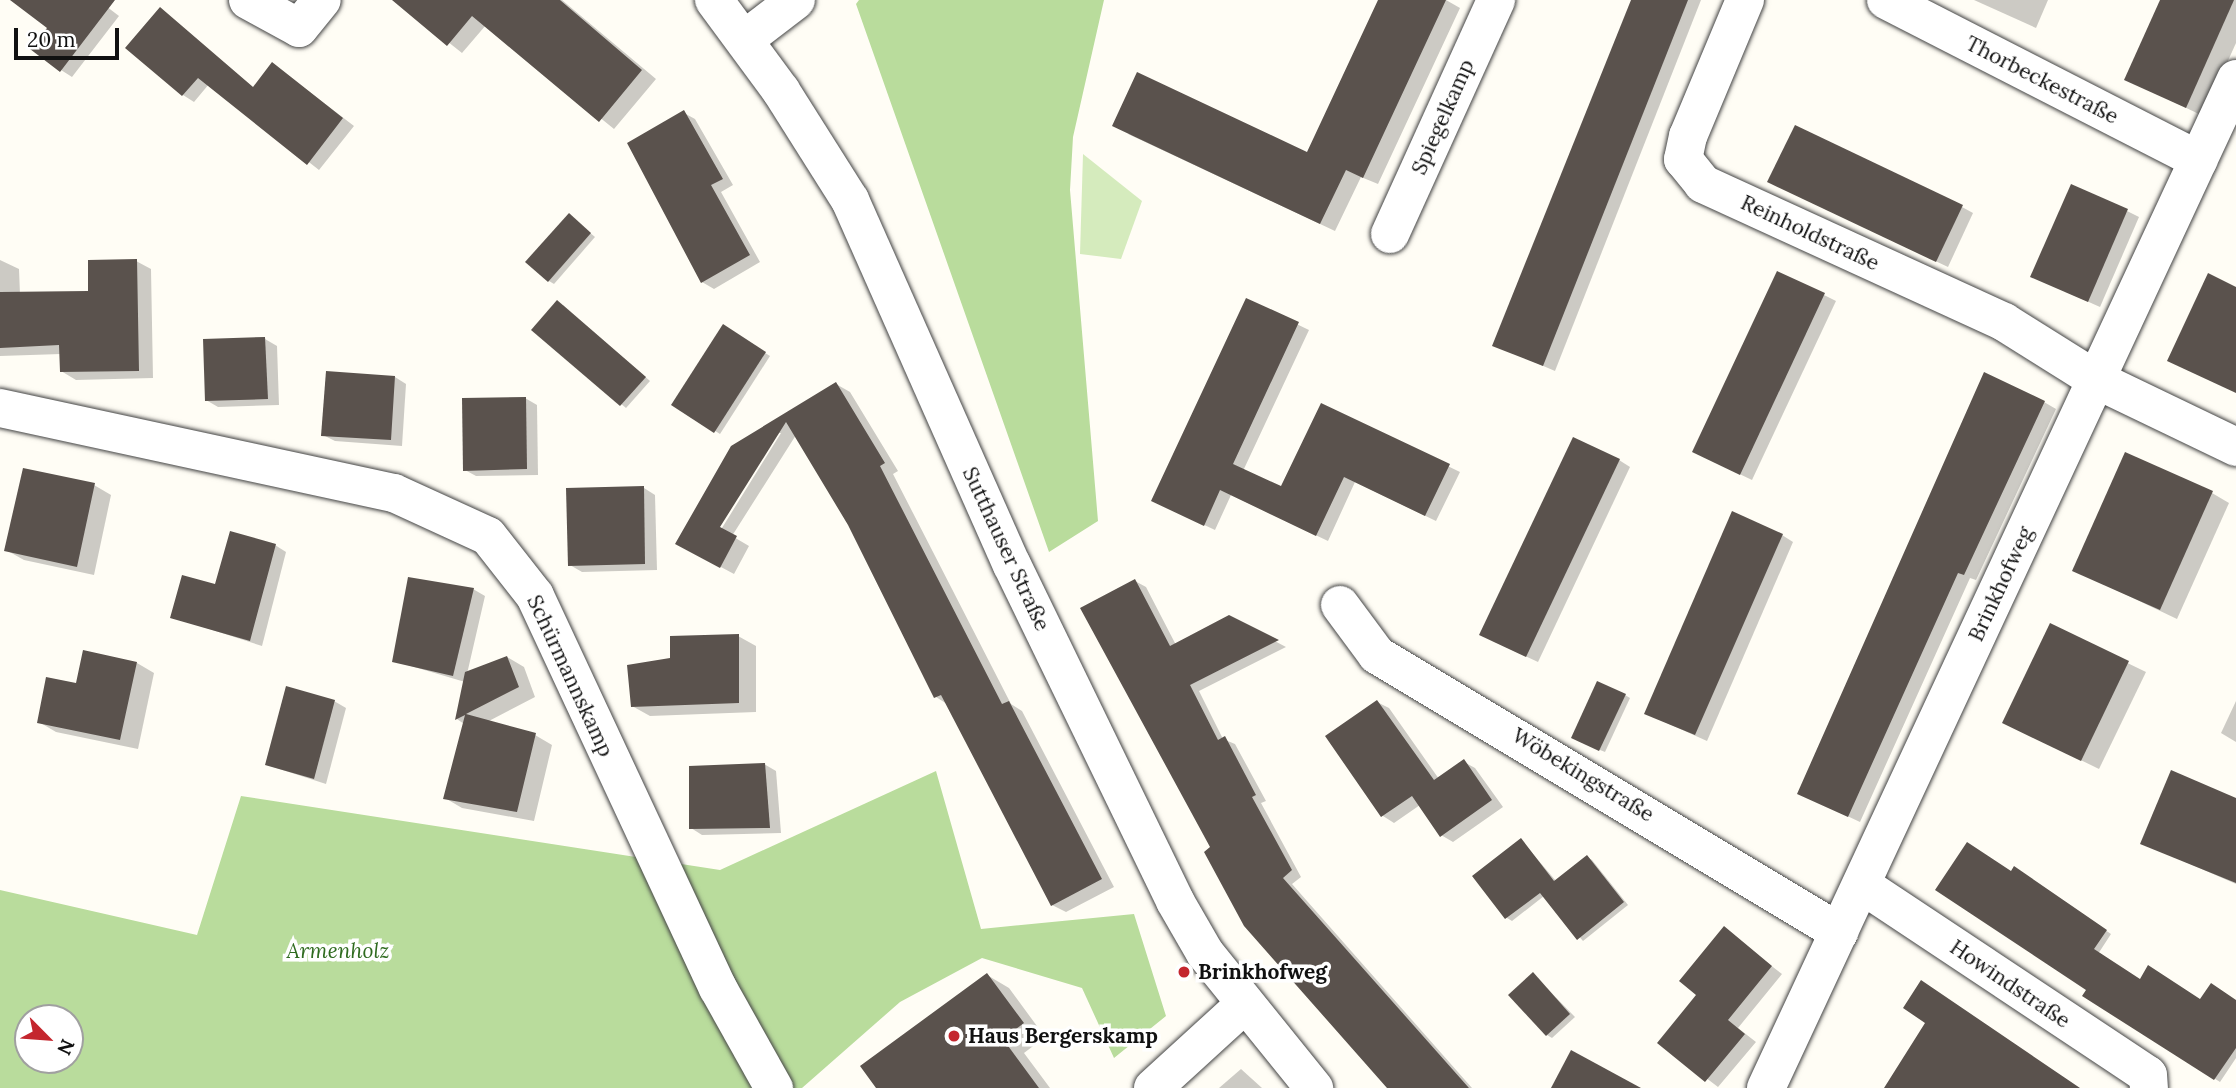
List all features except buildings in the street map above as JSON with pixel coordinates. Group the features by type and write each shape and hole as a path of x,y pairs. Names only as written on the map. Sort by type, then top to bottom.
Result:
{"street":[{"path":"248,0 299,28 322,0"},
{"name":"Sutthauser Straße","path":"714,0 745,39 850,200 1007,553 1175,901 1205,953 1244,1005 1314,1088"},
{"path":"745,39 796,0"},
{"name":"Spiegelkamp","path":"1390,234 1496,0"},
{"name":"Reinholdstraße","path":"1745,0 1688,136 1684,159 1703,184 2004,322 2095,379 2236,447"},
{"name":"Thorbeckestraße","path":"1886,0 2198,160"},
{"name":"Brinkhofweg","path":"1766,1088 2236,79"},
{"name":"Schürmannskamp","path":"0,408 394,493 488,537 535,596 718,988 775,1088"},
{"name":"Wöbekingstraße","path":"1340,606 1377,654 1839,932"},
{"name":"Howindstraße","path":"1862,885 2148,1075 2149,1088"},
{"path":"1153,1088 1244,1005"}],"green space":[{"path":"859,0 1104,0 1073,137 1070,190 1098,521 1049,552 856,4"},
{"path":"1083,154 1142,201 1121,259 1080,254"},
{"name":"Armenholz","path":"936,771 981,929 1134,914 1166,1016 1114,1058 1082,988 982,958 900,1002 802,1088 0,1088 0,890 197,935 241,796 720,870"}],"place":[{"name":"Brinkhofweg","path":"1184,972"},
{"name":"Haus Bergerskamp","path":"954,1036"}]}
